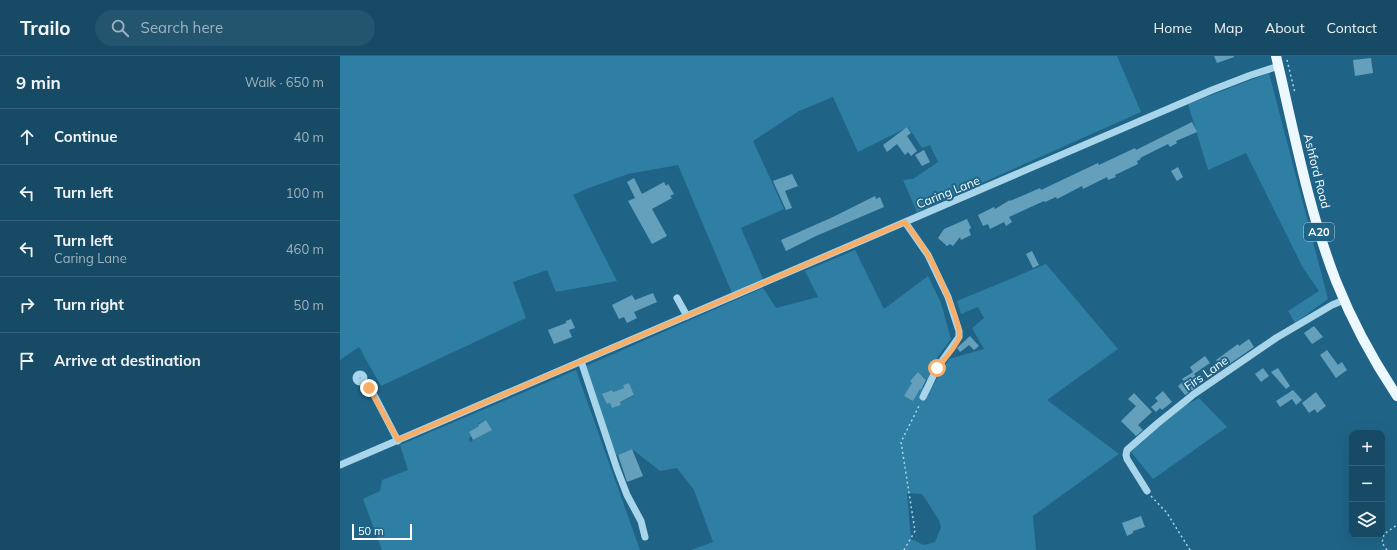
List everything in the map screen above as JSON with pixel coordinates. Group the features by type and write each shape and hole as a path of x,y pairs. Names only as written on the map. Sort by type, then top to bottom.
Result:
{"main road":[{"name":"Ashford Road","path":"1277,61 1314,215 1330,263 1344,300 1361,335 1397,396"}],"street":[{"name":"Caring Lane","path":"340,465 1057,158 1212,90 1251,75 1277,61"},
{"path":"905,222 928,255 948,298 959,331 959,337 937,368 923,397"},
{"path":"677,298 686,316"},
{"name":"Firs Lane","path":"1147,491 1127,459 1127,450 1194,394 1276,338 1332,305 1344,300"},
{"path":"581,361 617,469 627,495 640,521 645,537"},
{"path":"363,381 372,391 398,440"}],"path":[{"path":"1286,56 1296,98"},
{"path":"904,550 915,531 902,442 923,397"},
{"path":"1147,491 1167,513 1190,550"},
{"path":"1387,550 1382,543 1384,534 1397,525"}],"shaded area":[{"path":"340,56 1117,56 1141,112 917,212 903,180 913,179 938,162 930,145 922,148 908,127 858,152 833,97 799,111 753,141 784,209 741,228 763,279 732,293 678,165 628,174 573,195 617,281 556,292 547,270 513,282 526,318 381,386 359,347 340,360"},
{"path":"1269,73 1328,299 1295,323 1288,311 1319,291 1303,268 1246,153 1208,170 1188,104"},
{"path":"855,250 884,309 928,276 941,303 951,339 929,369 933,385 949,359 984,349 972,328 984,318 978,307 961,314 957,301 1046,264 1118,349 1047,400 1119,454 1033,516 1036,550 691,550 713,542 694,490 677,468 660,471 632,449 615,456 586,366 763,288 776,308 818,297 805,271","holes":["918,372 929,382 921,390 910,381","629,383 634,396 620,402 621,405 612,408 610,403 607,404 605,400 606,392 612,390 613,392 624,388 623,385","907,493 922,494 939,520 941,527 935,542 924,545 911,539"]},
{"path":"576,370 640,550 382,550 363,499 380,491 382,480 408,470 400,445","holes":["486,420 491,430 470,442 469,438 471,437 469,432 479,426 478,424"]},
{"path":"1199,398 1227,427 1153,479 1131,452 1179,408"}],"building":[{"path":"1214,56 1234,56 1234,57 1217,63"},
{"path":"1371,58 1373,73 1355,76 1353,60"},
{"path":"1192,122 1197,132 1176,141 1177,143 1170,147 1168,144 1140,158 1141,159 1137,161 1138,164 1115,175 1116,177 1108,180 1107,177 1083,189 1082,186 1057,199 1056,197 1045,202 1044,201 1009,217 1012,222 1006,226 1004,222 990,229 988,224 983,226 978,215 994,207 995,209 1010,200 1040,188 1041,190 1098,163 1099,165 1135,148 1136,150"},
{"path":"907,127 911,133 907,136 917,151 911,156 908,152 905,155 897,144 887,152 883,145"},
{"path":"924,150 930,162 922,166 915,155"},
{"path":"1178,167 1183,177 1177,181 1171,171"},
{"path":"792,174 798,186 785,191 792,208 786,210 773,181"},
{"path":"634,178 642,194 664,182 666,186 668,184 674,194 670,196 672,198 652,209 667,236 652,244 628,201 635,198 627,182"},
{"path":"875,196 876,199 880,197 884,207 816,236 786,251 781,240 833,217"},
{"path":"967,219 971,228 969,230 971,235 961,240 960,237 953,246 950,244 947,246 938,238 944,229"},
{"path":"1032,251 1039,265 1033,268 1026,254"},
{"path":"653,293 657,302 634,312 637,318 627,323 624,317 619,319 612,305 632,295 635,300"},
{"path":"571,319 575,328 569,330 572,337 554,344 548,330 566,323 566,321"},
{"path":"1314,326 1323,337 1312,344 1304,333"},
{"path":"970,336 979,346 974,350 969,345 960,352 957,348"},
{"path":"1249,339 1254,347 1222,369 1216,360 1238,344 1239,346"},
{"path":"1327,350 1338,365 1342,362 1347,370 1336,378 1320,355"},
{"path":"1205,356 1210,363 1194,374 1198,379 1195,382 1198,386 1185,395 1178,386 1184,381 1182,379 1193,372 1190,367"},
{"path":"1263,368 1269,376 1261,382 1255,374"},
{"path":"1278,368 1290,386 1286,389 1271,372"},
{"path":"918,372 926,380 913,401 904,396 912,383 910,381"},
{"path":"629,383 634,395 620,402 621,405 612,408 610,403 607,404 602,394 612,390 613,392 624,388 623,385"},
{"path":"1293,390 1302,400 1296,405 1292,399 1280,407 1276,401"},
{"path":"1163,391 1172,402 1162,410 1160,408 1156,412 1151,407 1158,401 1155,398"},
{"path":"1316,392 1326,406 1317,413 1315,409 1309,413 1302,403"},
{"path":"1134,393 1152,412 1138,425 1143,430 1136,436 1121,421 1136,406 1128,399"},
{"path":"486,420 492,430 473,440 469,432"},
{"path":"632,449 643,476 627,482 618,455"},
{"path":"1141,516 1145,527 1133,531 1133,533 1127,536 1122,523"}],"route":[{"path":"369,388 398,440 905,222 928,255 948,298 959,331 959,337 955,344 937,368"}]}
